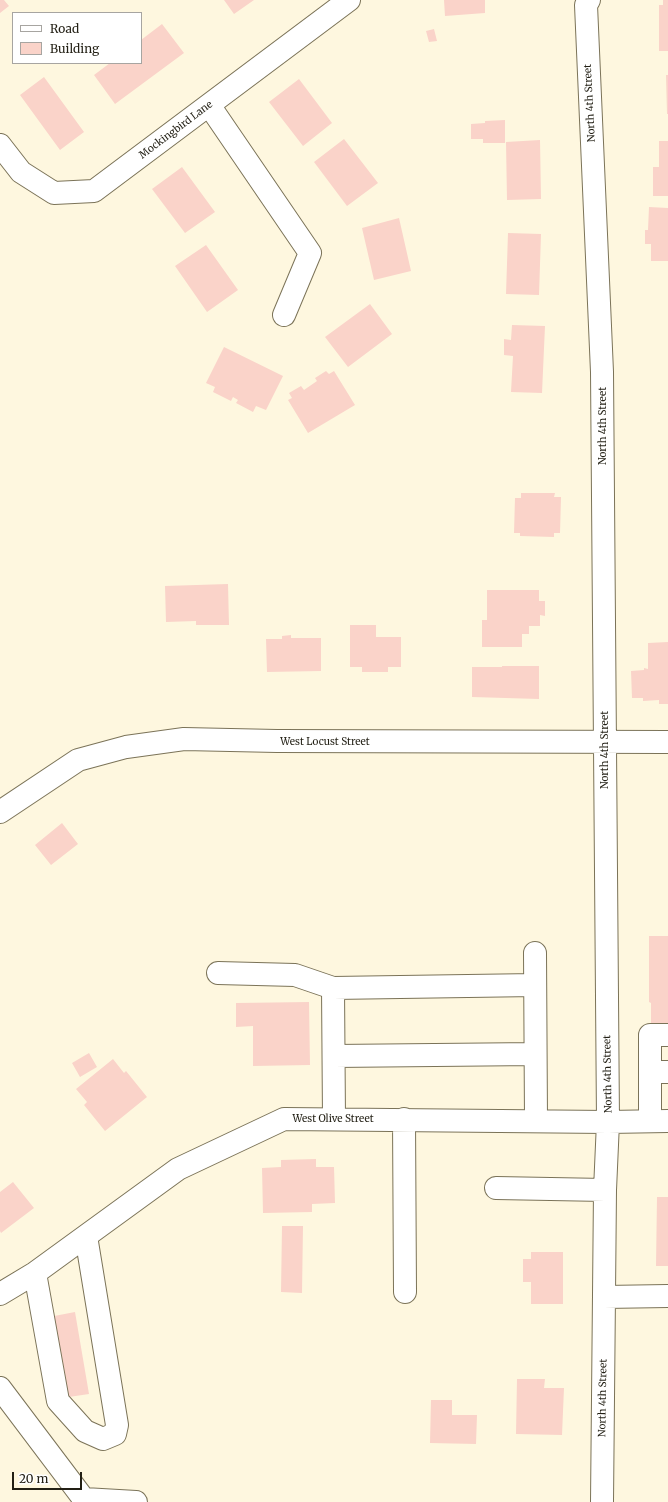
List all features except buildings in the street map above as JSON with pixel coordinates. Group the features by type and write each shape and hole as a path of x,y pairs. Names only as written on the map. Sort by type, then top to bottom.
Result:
{"street":[{"name":"Mockingbird Lane","path":"0,145 21,172 54,193 94,191 349,0"},
{"name":"North 4th Street","path":"585,2 602,372 608,1122 605,1190 602,1502"},
{"path":"209,105 310,253 284,315"},
{"name":"West Locust Street","path":"0,812 78,760 126,747 184,739 604,743 668,742"},
{"path":"535,953 536,1120"},
{"path":"218,973 295,975 333,988 535,986"},
{"path":"333,988 334,1119"},
{"path":"659,1121 659,1072 650,1035 668,1035"},
{"path":"334,1056 535,1054"},
{"name":"West Olive Street","path":"0,1294 35,1273 178,1169 284,1119 536,1120 608,1122 659,1121"},
{"path":"404,1119 405,1292"},
{"path":"496,1188 605,1190"},
{"path":"35,1273 58,1401 84,1431 103,1439 115,1434 118,1425 86,1236"},
{"path":"604,1297 668,1296"},
{"path":"0,1388 85,1500 136,1502"}]}
